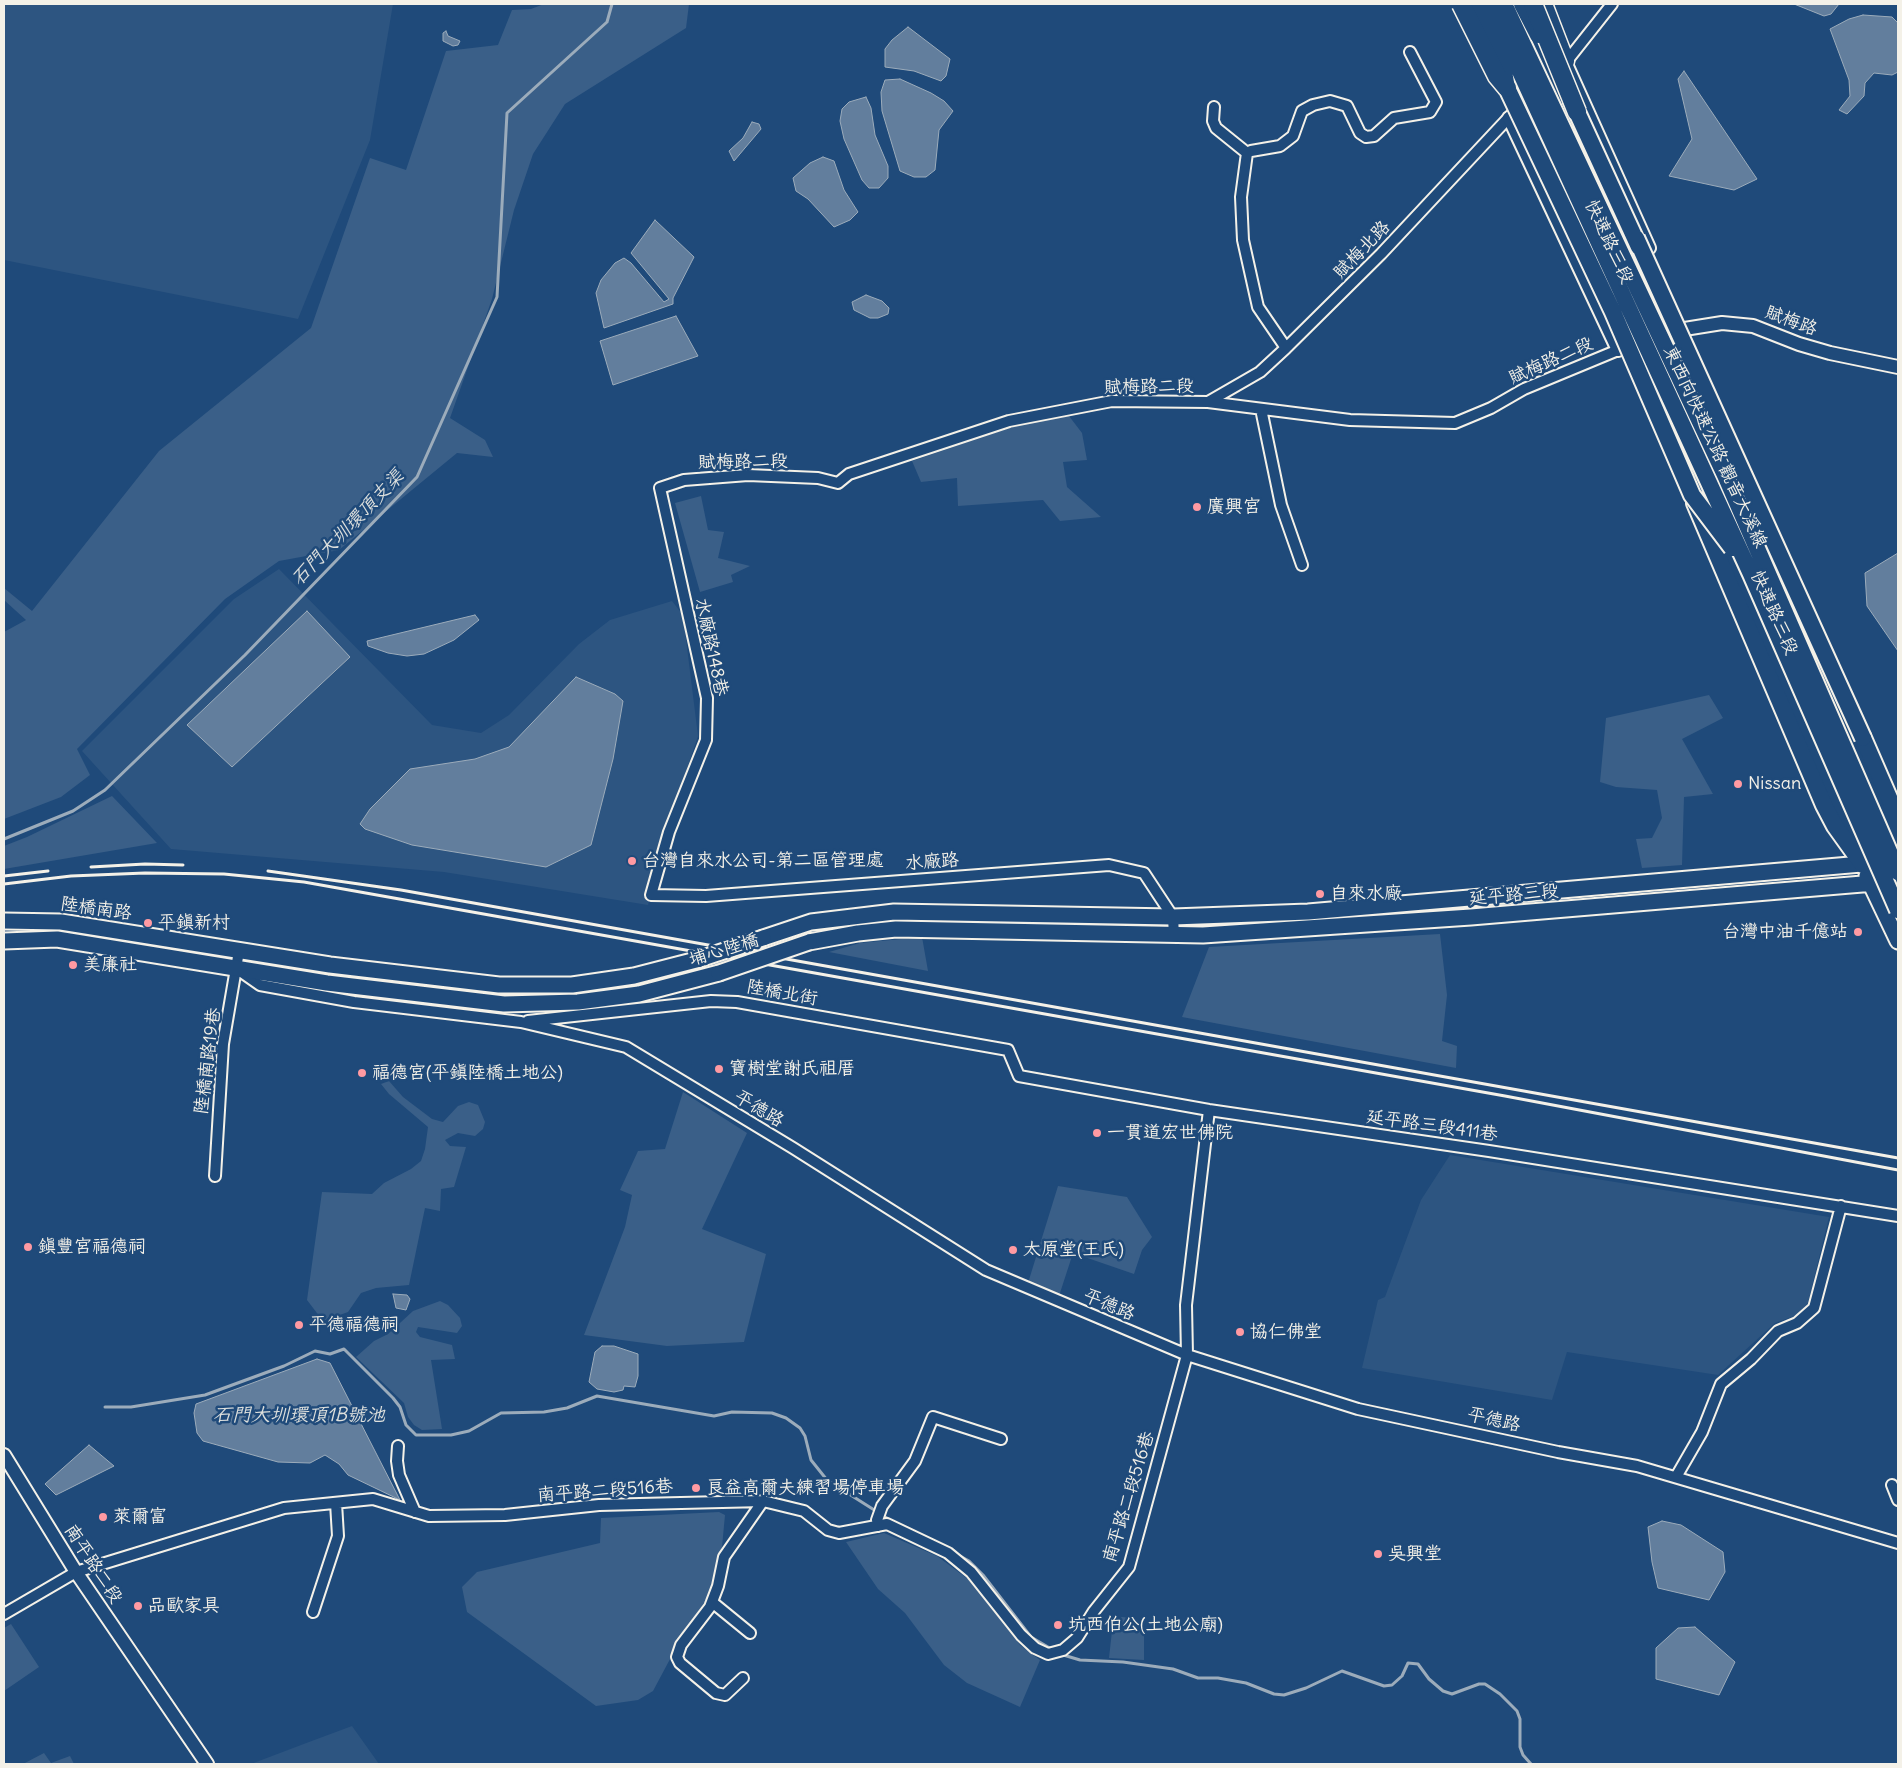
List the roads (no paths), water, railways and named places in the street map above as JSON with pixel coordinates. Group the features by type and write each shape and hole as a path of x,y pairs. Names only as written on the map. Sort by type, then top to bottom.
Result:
{"highway":[{"path":"1453,4 1487,46"},
{"path":"1461,4 1498,76 1507,88 1613,312 1807,766 1835,826 1863,865"},
{"path":"1471,4 1504,72 1507,88"},
{"name":"東西向快速公路 觀音大溪線","path":"1490,4 1751,574 1898,910"},
{"name":"東西向快速公路 觀音大溪線","path":"1504,4 1725,475 1898,872"},
{"path":"1523,4 1577,112 1636,238 1863,738 1890,800 1898,828"},
{"path":"1533,4 1577,112"},
{"path":"1543,4 1566,64"},
{"path":"1636,238 1725,475"},
{"path":"1692,495 1751,574"}],"main road":[{"name":"快速路三段","path":"1550,73 1679,331 1898,845"},
{"name":"快速路三段","path":"1524,102 1635,343 1871,885 1898,941"},
{"name":"延平路三段","path":"1134,915 1173,917 1308,912 1544,890 1706,879 1863,865 1898,859"},
{"path":"1706,879 1706,898"},
{"name":"延平路三段","path":"1133,935 1174,936 1546,911 1871,885 1898,881"},
{"path":"1544,890 1546,911"},
{"name":"埔心陸橋","path":"330,965 499,985 572,985 634,976 700,959 811,922 894,912 1134,915"},
{"name":"陸橋南路","path":"4,922 61,922 330,965"},
{"name":"埔心陸橋","path":"327,983 504,1004 559,1003 639,994 719,973 808,942 858,933 896,929 970,929 1133,935"},
{"name":"陸橋南路","path":"4,941 57,940 327,983"}],"street":[{"name":"快速路三段","path":"1471,4 1487,46 1524,102"},
{"name":"快速路三段","path":"1523,4 1550,73"},
{"path":"1550,73 1566,64 1612,4"},
{"path":"1286,348 1258,307 1243,240 1241,197 1247,154 1251,151 1280,146 1292,136 1302,111 1313,105 1330,101 1348,106 1360,133 1366,137 1374,136 1394,118 1430,112 1436,102 1410,52"},
{"name":"快速路三段","path":"1566,64 1679,331"},
{"name":"賦梅北路","path":"1208,402 1260,372 1286,348 1375,260 1550,73"},
{"path":"1214,107 1213,121 1216,128 1247,154"},
{"path":"1508,118 1618,350"},
{"name":"賦梅路","path":"1679,331 1722,323 1753,326 1814,348 1898,367"},
{"name":"賦梅路二段","path":"660,488 684,480 748,475 818,478 838,483 849,474 1009,421 1112,401 1208,402 1350,420 1455,423 1491,408 1524,389 1635,343"},
{"path":"1261,409 1281,505 1302,565"},
{"name":"水廠路148巷","path":"651,895 669,832 706,740 707,698 660,488"},
{"name":"水廠路","path":"651,895 706,896 1109,865 1144,873 1173,917"},
{"path":"1173,917 1174,936"},
{"name":"陸橋南路19巷","path":"215,1176 223,1044 239,951"},
{"name":"陸橋南路","path":"236,969 260,985 354,1002"},
{"name":"平德路","path":"354,1002 521,1022 626,1047 794,1148 986,1270 1187,1355 1358,1408 1558,1452 1637,1466 1898,1543"},
{"name":"陸橋北街","path":"521,1022 701,1002 737,1002 1008,1050 1019,1076"},
{"name":"延平路三段411巷","path":"1019,1076 1209,1110 1489,1151 1898,1216"},
{"name":"南平路二段516巷","path":"4,1614 76,1572 284,1508 373,1499 429,1516 505,1516 599,1505 763,1501 804,1511 828,1530 839,1533 878,1523 887,1524 948,1553 971,1572 1021,1636 1035,1648 1048,1654 1062,1650 1077,1638 1094,1611 1129,1567 1187,1355 1186,1305 1209,1110"},
{"path":"1676,1477 1702,1432 1721,1384 1751,1359 1763,1344 1778,1331 1797,1323 1814,1308 1841,1206"},
{"path":"878,1523 882,1506 915,1461 933,1417 1001,1439"},
{"path":"398,1446 397,1461 399,1474 415,1512"},
{"name":"南平路二段","path":"4,1455 76,1572 207,1764"},
{"path":"1892,1485 1898,1500"},
{"path":"743,1678 725,1695 716,1693 680,1663 677,1657 681,1645 712,1602 718,1586 724,1557 763,1501"},
{"path":"313,1612 338,1536 336,1503"},
{"path":"712,1602 750,1633"}],"water":[{"path":"1794,4 1839,4 1831,14 1824,16"},
{"path":"1863,15 1892,17 1898,23 1898,72 1892,75 1874,73 1865,83 1864,96 1847,114 1839,110 1850,96 1849,80 1830,29 1849,19"},
{"path":"908,27 950,59 946,76 941,81 914,71 885,67 885,49 892,40"},
{"path":"446,31 448,36 460,41 458,45 453,46 443,41 443,33"},
{"path":"1684,71 1757,179 1734,190 1669,176 1692,139 1678,79"},
{"path":"900,79 931,93 944,101 953,111 939,130 935,170 926,177 914,177 900,171 882,111 881,92 885,80"},
{"path":"866,97 871,108 875,135 888,166 888,178 879,188 869,188 862,180 844,139 840,121 842,109 849,102"},
{"path":"752,122 759,124 761,129 734,161 729,151 743,138"},
{"path":"823,157 834,161 844,190 858,212 850,220 834,227 808,199 796,191 793,178 810,163"},
{"path":"655,220 694,257 673,298 673,304 604,328 596,293 601,280 615,263 624,258 631,263 664,302 669,299 631,253"},
{"path":"866,295 882,301 889,308 888,314 878,318 870,318 854,310 852,302"},
{"path":"676,316 698,356 613,385 600,341"},
{"path":"1898,553 1898,651 1867,606 1865,573"},
{"path":"307,611 350,657 232,767 187,725"},
{"path":"475,615 479,620 454,640 424,654 407,656 388,653 368,646 367,641"},
{"path":"576,677 615,694 623,701 613,759 591,845 546,867 412,845 365,829 360,824 370,809 410,769 475,759 509,747"},
{"path":"393,1294 407,1295 410,1299 406,1310 396,1308"},
{"path":"602,1346 614,1346 638,1354 638,1376 635,1387 624,1386 623,1390 614,1392 597,1389 589,1382 595,1352"},
{"name":"石門大圳環頂1B號池","path":"317,1359 330,1363 400,1500 348,1475 339,1464 325,1455 310,1463 278,1462 203,1441 197,1433 194,1413 196,1404"},
{"path":"89,1445 114,1466 56,1495 45,1484"},
{"path":"1662,1521 1681,1525 1723,1552 1725,1572 1709,1600 1658,1588 1652,1562 1648,1527"},
{"path":"1695,1627 1735,1662 1719,1695 1656,1679 1656,1648 1678,1628"}],"waterway":[{"name":"石門大圳環頂支渠","path":"4,839 73,811 105,790 245,655 417,477 497,297 507,113 607,22 612,4"},
{"path":"105,1407 131,1407 205,1395 284,1366 315,1351 330,1354 344,1349 393,1398 400,1407 406,1425 416,1435 451,1435 469,1431 501,1413 544,1412 567,1408 597,1396 714,1416 732,1412 772,1413 786,1418 800,1428 805,1436 811,1460 827,1480 890,1520"},
{"path":"951,1551 969,1561 983,1575 1031,1637 1053,1650"},
{"path":"1060,1654 1080,1660 1123,1662 1173,1669 1198,1678 1218,1678 1246,1683 1274,1694 1284,1695 1306,1688 1342,1671 1384,1686 1392,1685 1402,1676 1408,1663 1418,1664 1429,1679 1443,1691 1452,1694 1479,1684 1485,1684 1500,1694 1517,1711 1520,1719 1520,1747 1523,1755 1531,1764"}],"railway":[{"path":"91,867 145,864 183,865"},
{"path":"4,876 48,871"},
{"path":"268,871 401,890 1898,1158"},
{"path":"4,884 71,876 145,873 224,874 304,882 1505,1096 1898,1170"}],"place":[{"name":"廣興宮","path":"1197,507"},
{"name":"Nissan","path":"1738,784"},
{"name":"台灣自來水公司-第二區管理處","path":"632,861"},
{"name":"自來水廠","path":"1320,894"},
{"name":"平鎮新村","path":"148,923"},
{"name":"台灣中油千億站","path":"1858,932"},
{"name":"美廉社","path":"73,965"},
{"name":"寶樹堂謝氏祖厝","path":"719,1069"},
{"name":"福德宮(平鎮陸橋土地公)","path":"362,1073"},
{"name":"一貫道宏世佛院","path":"1097,1133"},
{"name":"鎮豐宮福德祠","path":"28,1247"},
{"name":"太原堂(王氏)","path":"1013,1250"},
{"name":"平德福德祠","path":"299,1325"},
{"name":"協仁佛堂","path":"1240,1332"},
{"name":"良益高爾夫練習場停車場","path":"696,1488"},
{"name":"萊爾富","path":"103,1517"},
{"name":"吳興堂","path":"1378,1554"},
{"name":"品歐家具","path":"138,1606"},
{"name":"坑西伯公(土地公廟)","path":"1058,1625"}]}
